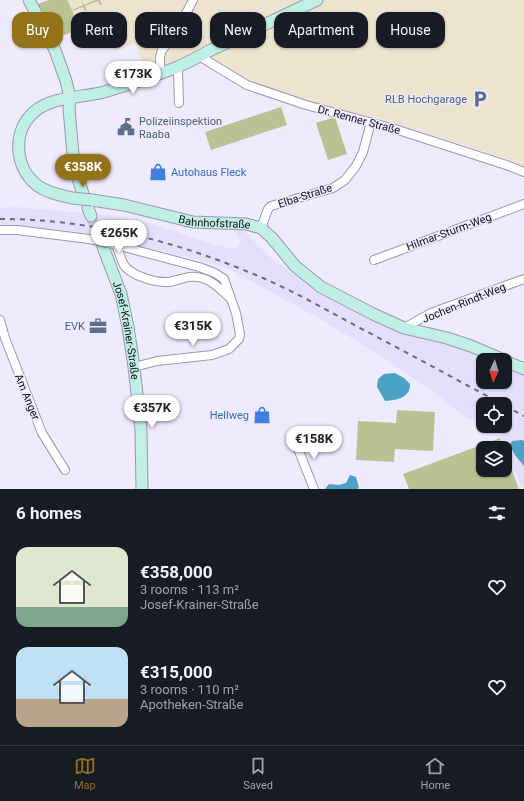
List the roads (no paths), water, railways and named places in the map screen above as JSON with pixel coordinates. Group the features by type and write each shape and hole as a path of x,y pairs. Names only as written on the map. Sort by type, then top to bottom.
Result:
{"main road":[{"path":"29,0 55,50 66,82 70,98 69,109 73,154 78,178 89,205"},
{"name":"Bahnhofstraße","path":"318,0 176,67 111,90 51,103 35,111 20,130 18,151 21,163 28,176 38,186 51,193 72,198 89,205 124,205 193,222 246,224 261,228 272,238 295,266 321,287 404,328 447,338 488,353"},
{"name":"Josef-Krainer-Straße","path":"110,245 128,326 134,367 141,430 142,489"},
{"name":"Bahnhofstraße","path":"512,364 524,369"}],"street":[{"path":"162,72 160,67 160,56 162,50 178,29 193,0"},
{"name":"Dr. Renner Straße","path":"199,56 247,85 306,105 371,122 524,172"},
{"path":"176,67 178,72 179,103"},
{"name":"Elba-Straße","path":"261,228 268,209 271,206 333,188 345,180 356,166 363,152 371,122"},
{"name":"Hilmar-Sturm-Weg","path":"374,260 524,204"},
{"path":"0,230 17,230 89,239 190,264 215,273 224,280 231,299 240,334 239,339 229,349 212,355 157,361 134,367"},
{"path":"110,245 130,272 141,277 156,281 169,282 188,276 200,277 212,281 231,299"},
{"path":"188,276 190,264"},
{"name":"Jochen-Rindt-Weg","path":"404,328 431,313 524,279"},
{"name":"Am Anger","path":"0,320 5,338 39,426 65,470"},
{"path":"293,436 314,489"}],"water":[{"path":"395,373 404,378 410,384 408,392 402,397 385,401 377,387 378,379 384,374"},
{"path":"512,441 524,441 524,466 512,449"},
{"path":"350,475 356,477 359,488 325,489 329,484 339,485 346,483"}],"tunnel":[{"path":"91,216 103,247"}],"railway":[{"path":"0,219 62,222 123,232 183,248 212,258 257,275 287,289 489,397"},
{"path":"512,410 524,416"}],"place":[{"name":"RLB Hochgarage","path":"480,99"},
{"name":"Polizeiinspektion Raaba","path":"126,127"},
{"name":"Autohaus Fleck","path":"158,172"},
{"name":"EVK","path":"98,326"},
{"name":"Hellweg","path":"262,415"}]}
